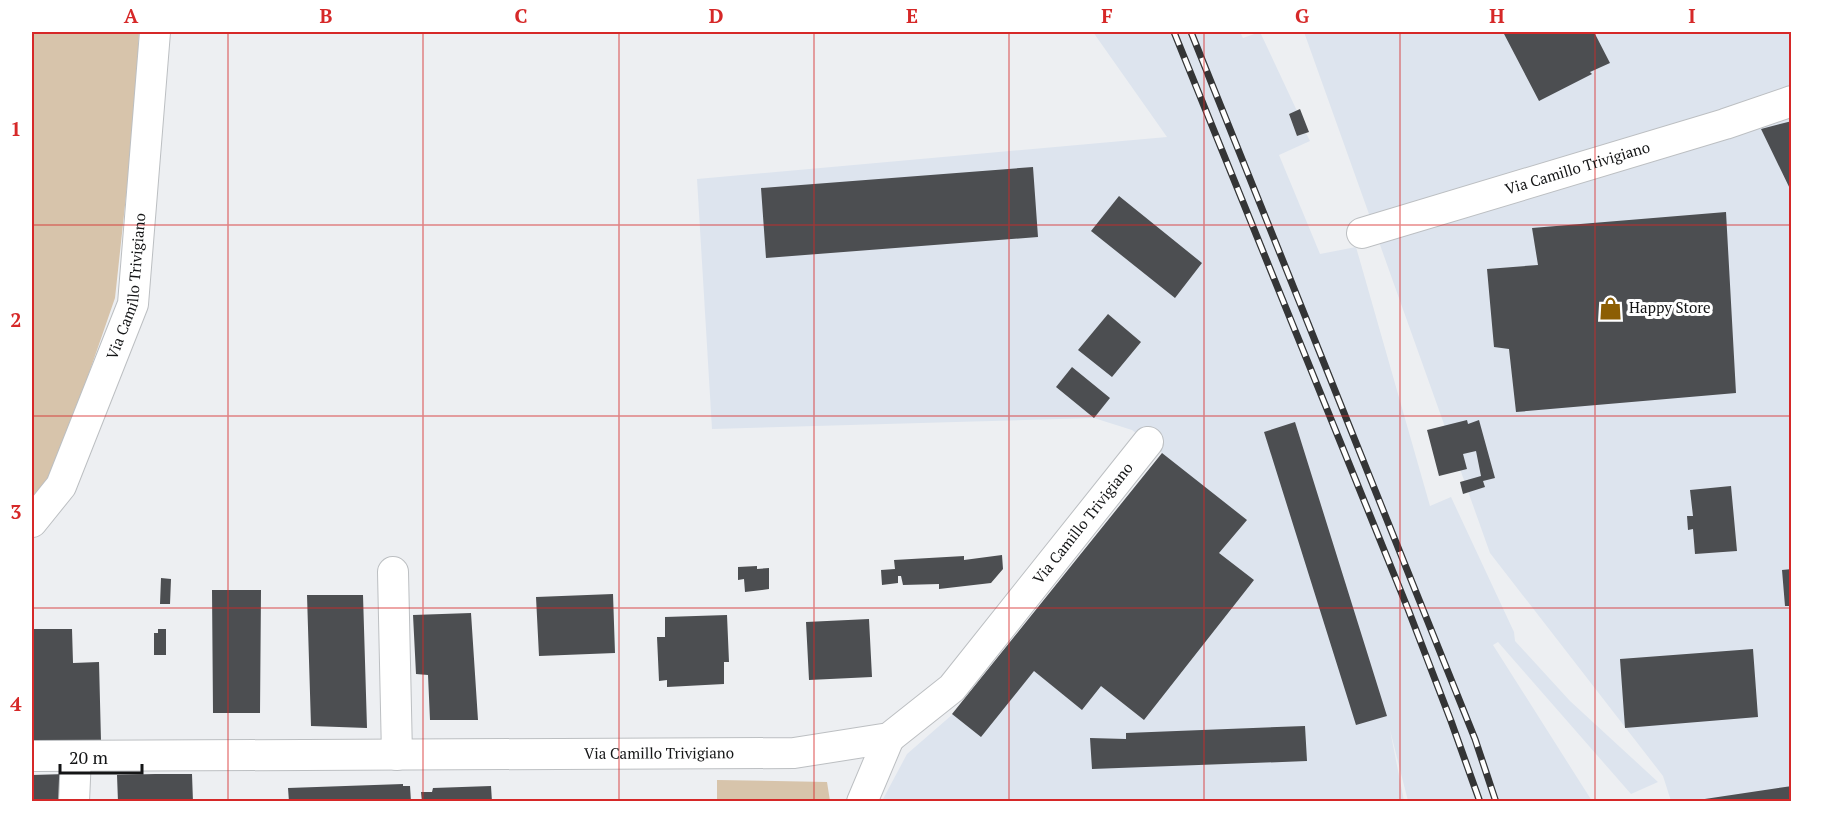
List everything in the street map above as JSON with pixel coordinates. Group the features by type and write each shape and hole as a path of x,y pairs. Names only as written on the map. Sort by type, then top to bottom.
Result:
{"street":[{"name":"Via Camillo Trivigiano","path":"32,522 61,486 133,304 155,32"},
{"name":"Via Camillo Trivigiano","path":"1362,233 1725,124 1791,101"},
{"name":"Via Camillo Trivigiano","path":"32,756 794,753 889,738 952,688 1148,442"},
{"path":"393,572 397,755"},
{"path":"862,801 889,738"},
{"path":"74,801 76,756"}],"shaded area":[{"path":"32,32 139,32 135,113 115,298 60,457 45,487 32,503"},
{"path":"1093,32 1240,32 1243,38 1260,32 1297,111 1289,114 1297,136 1306,133 1310,141 1279,155 1320,254 1356,247 1430,506 1451,497 1514,632 1515,641 1570,701 1658,782 1631,794 1498,642 1493,645 1592,801 1408,801 1390,730 1404,801 882,801 907,754 953,714 1162,453 1132,430 1094,418 712,429 697,179 1167,137"},
{"path":"1304,32 1791,32 1791,801 1671,801 1663,776 1490,553"},
{"path":"717,780 827,782 830,801 717,801"}],"building":[{"path":"1503,32 1594,32 1610,63 1539,101"},
{"path":"1300,109 1309,132 1297,136 1289,114"},
{"path":"1792,121 1792,193 1761,129"},
{"path":"1033,167 1038,237 766,258 761,188"},
{"path":"1119,196 1202,263 1175,298 1091,231"},
{"name":"Happy Store","path":"1726,212 1736,393 1516,412 1509,349 1494,347 1487,269 1538,265 1532,228"},
{"path":"1108,314 1141,342 1112,377 1078,350"},
{"path":"1072,367 1110,398 1094,418 1056,387"},
{"path":"1467,420 1468,424 1479,420 1495,478 1483,481 1485,487 1463,494 1460,482 1481,476 1476,451 1463,454 1467,469 1439,476 1427,430"},
{"path":"1295,422 1387,716 1356,725 1264,432"},
{"path":"1162,453 1247,520 1219,553 1254,580 1144,720 1101,686 1082,710 1034,671 981,737 952,714"},
{"path":"1731,486 1737,551 1695,554 1693,529 1688,530 1687,516 1693,516 1690,490"},
{"path":"1002,555 1003,569 991,583 939,589 939,584 903,585 901,576 898,576 898,583 882,585 881,570 895,569 894,560 964,556 964,560"},
{"path":"757,566 757,569 769,568 769,589 745,592 744,579 738,580 738,567"},
{"path":"1792,569 1792,606 1785,606 1782,570"},
{"path":"161,578 171,579 170,604 160,604"},
{"path":"212,590 261,590 260,713 213,713"},
{"path":"613,594 615,653 539,656 536,597"},
{"path":"307,595 363,595 367,728 311,726"},
{"path":"471,613 478,720 430,720 428,675 416,674 413,615"},
{"path":"727,615 729,662 724,662 724,684 667,687 667,680 659,681 657,637 665,637 665,617"},
{"path":"869,619 872,677 809,680 806,622"},
{"path":"32,629 72,629 73,663 99,662 101,741 34,742"},
{"path":"158,629 166,629 166,655 154,655 154,633 158,633"},
{"path":"1753,649 1758,717 1625,728 1620,659"},
{"path":"1305,726 1307,761 1092,769 1090,738 1126,739 1126,733"},
{"path":"66,774 66,802 32,802 32,775"},
{"path":"192,774 193,802 118,802 117,775"},
{"path":"403,784 403,786 410,786 411,802 289,802 288,788"},
{"path":"491,786 492,802 422,802 421,792 432,792 433,788"},
{"path":"1792,786 1792,802 1698,802 1698,800"}],"railway":[{"path":"1174,32 1408,609 1480,802"},
{"path":"1191,32 1475,739 1496,802"}],"place":[{"name":"Happy Store","path":"1611,308"}]}
